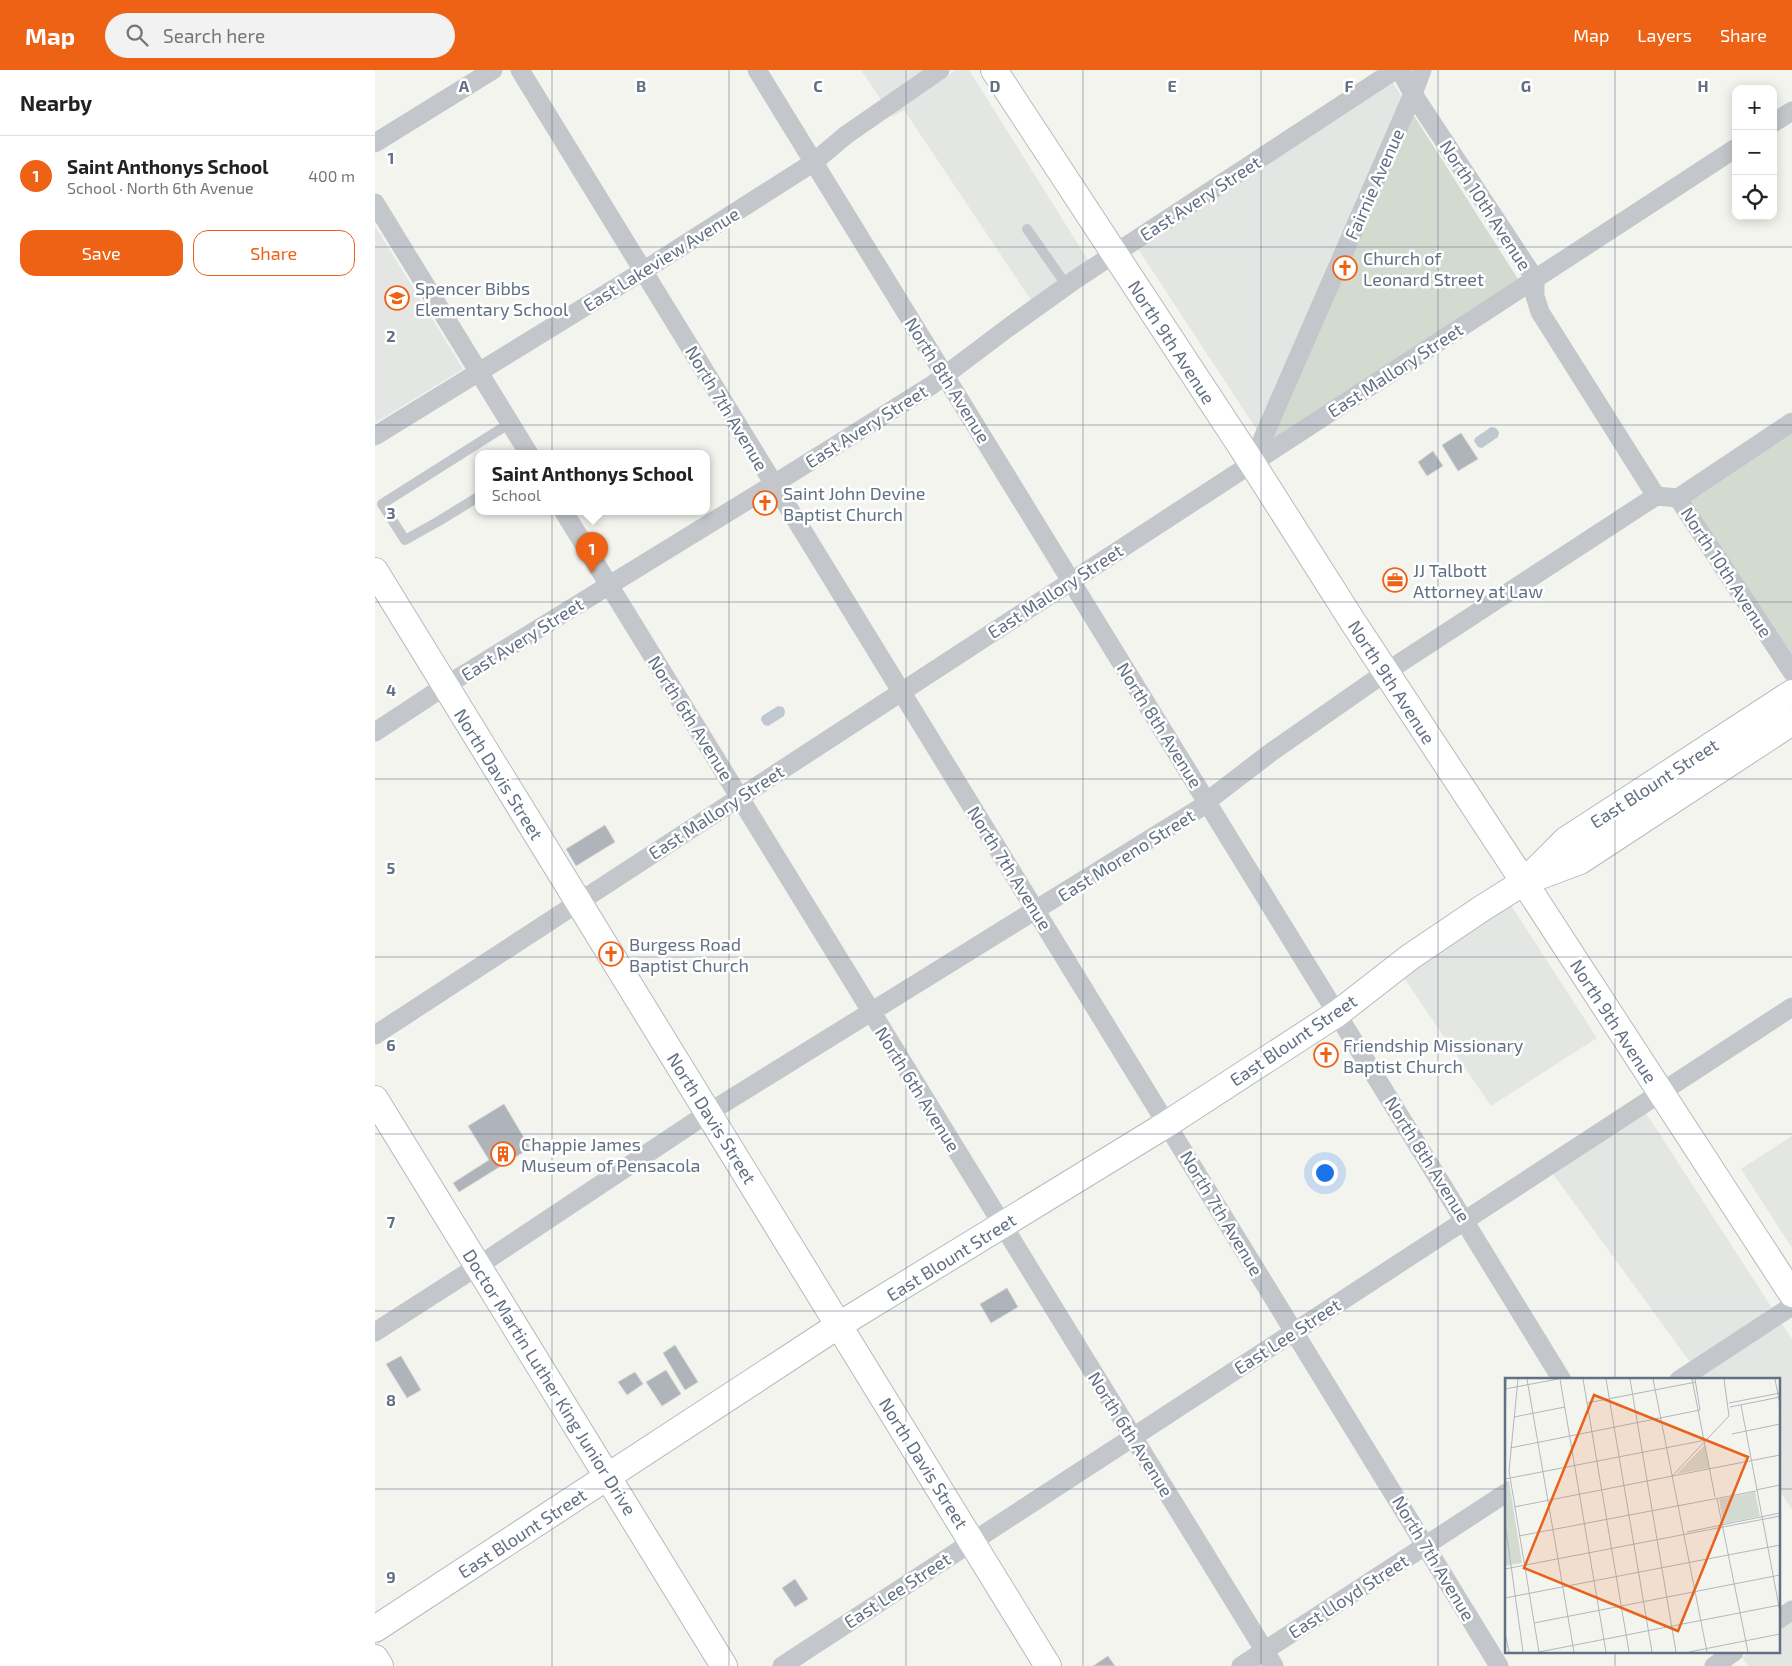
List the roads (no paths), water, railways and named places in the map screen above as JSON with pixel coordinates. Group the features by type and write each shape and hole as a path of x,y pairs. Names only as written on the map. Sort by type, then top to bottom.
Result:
{"main road":[{"name":"North 9th Avenue","path":"993,70 1252,463 1386,672 1792,1294"},
{"name":"North Davis Street","path":"375,571 1048,1666"},
{"name":"East Blount Street","path":"375,1629 839,1326 1167,1124 1338,1012 1410,957 1524,882 1566,840 1792,693"},
{"name":"East Blount Street","path":"1524,882 1580,860 1792,722"},
{"name":"Doctor Martin Luther King Junior Drive","path":"375,1099 725,1666"},
{"path":"375,1658 380,1666"}],"street":[{"path":"375,143 493,70"},
{"name":"North 7th Avenue","path":"520,70 1499,1666"},
{"name":"North 8th Avenue","path":"757,70 1562,1378"},
{"name":"East Lakeview Avenue","path":"375,436 814,162 846,135 940,70"},
{"name":"East Avery Street","path":"375,732 445,686 946,376 1009,327 1113,254 1395,70"},
{"name":"North 10th Avenue","path":"1400,70 1413,94 1535,279 1535,296 1540,312 1655,496"},
{"name":"Fairnie Avenue","path":"1252,463 1422,70"},
{"path":"1777,120 1792,111"},
{"name":"East Mallory Street","path":"375,1035 1732,151"},
{"path":"375,203 526,450"},
{"path":"1655,496 1678,498 1792,422"},
{"name":"East Moreno Street","path":"375,1332 708,1113 1208,803 1210,799 1269,752 1386,672 1655,496"},
{"name":"North 10th Avenue","path":"1678,498 1792,672"},
{"name":"North 6th Avenue","path":"566,515 1269,1658"},
{"name":"East Lee Street","path":"782,1666 1792,1007"},
{"path":"1682,1378 1792,1306"},
{"name":"East Lloyd Street","path":"1241,1666 1269,1658 1426,1545 1505,1494"},
{"path":"1779,1619 1792,1610"},
{"path":"1714,1666 1734,1656"}],"lane":[{"path":"1027,229 1067,286"},
{"path":"475,499 405,540 382,504 510,424"}],"place":[{"name":"Church of Leonard Street","path":"1345,268"},
{"name":"Spencer Bibbs Elementary School","path":"397,298"},
{"name":"Saint John Devine Baptist Church","path":"765,503"},
{"name":"Saint Anthonys School","path":"592,573"},
{"name":"JJ Talbott Attorney at Law","path":"1395,580"},
{"name":"Burgess Road Baptist Church","path":"611,954"},
{"name":"Friendship Missionary Baptist Church","path":"1326,1055"},
{"name":"Chappie James Museum of Pensacola","path":"503,1154"}]}
